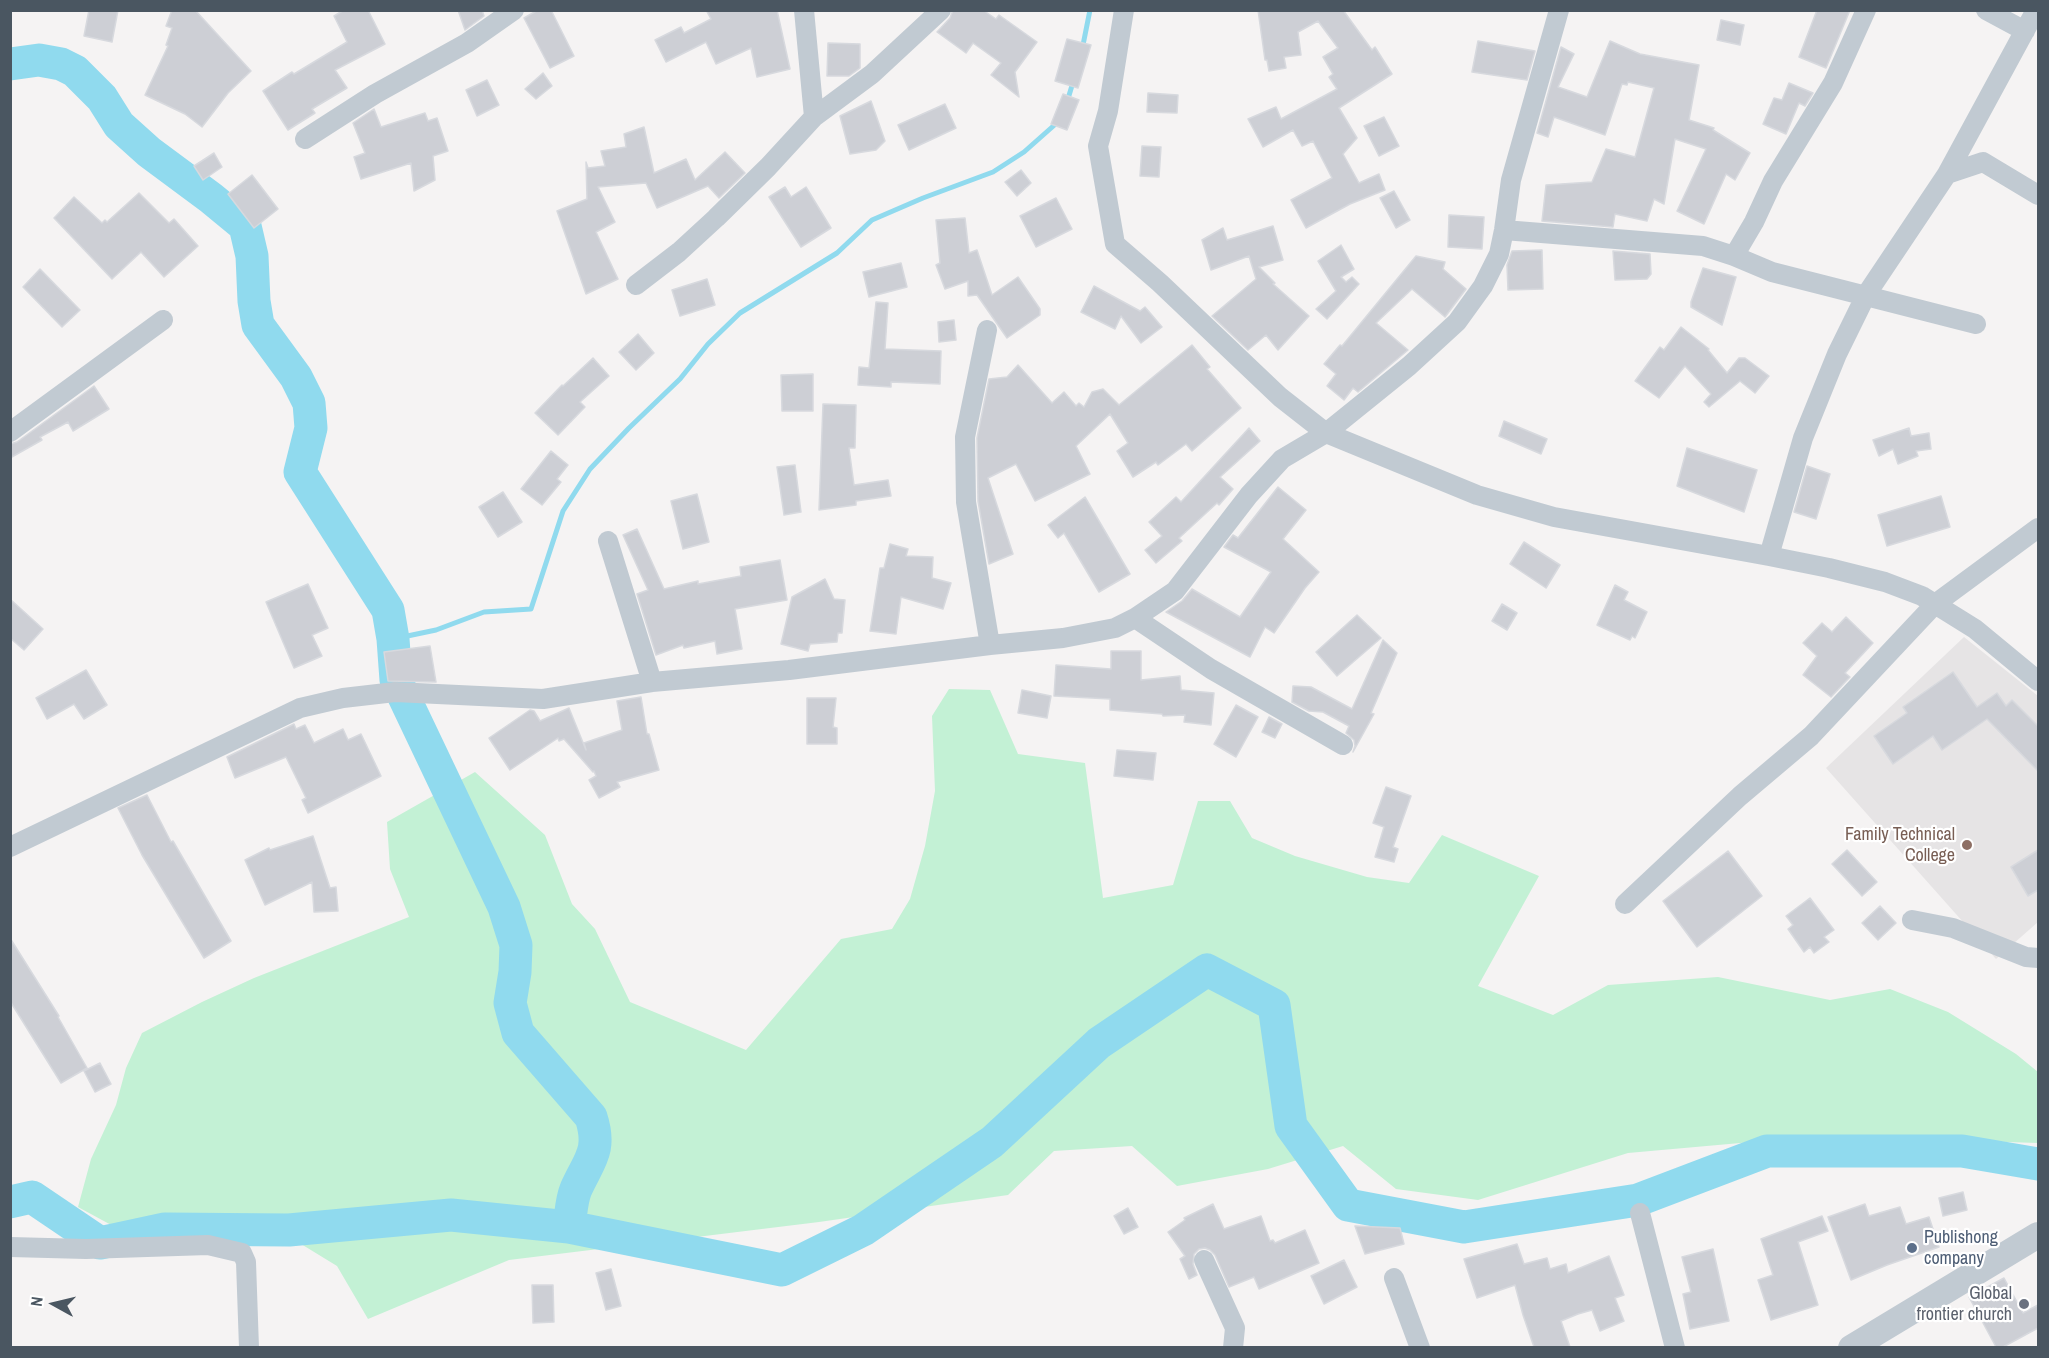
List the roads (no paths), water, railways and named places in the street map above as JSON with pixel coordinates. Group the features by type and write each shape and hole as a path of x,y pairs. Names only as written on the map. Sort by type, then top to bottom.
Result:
{"street":[{"path":"305,139 375,94 467,43 514,10"},
{"path":"804,10 814,117"},
{"path":"636,285 679,252 716,218 768,167 814,117 872,74 940,10"},
{"path":"1124,10 1108,111 1098,146 1114,244 1160,283 1280,397 1326,434 1477,495 1554,517 1769,556 1885,582 1922,596 1975,629 2038,681"},
{"path":"10,847 300,708 343,698 403,692 543,699 652,682 789,670 1063,638 1115,628 1135,618 1175,591 1249,495 1282,459 1326,434 1409,366 1457,321 1492,271 1504,230 1510,180 1559,10"},
{"path":"1734,256 1754,222 1773,181 1833,83 1866,10"},
{"path":"1986,10 2025,31"},
{"path":"1769,556 1803,438 1838,354 1866,295 1947,174 2036,10"},
{"path":"1947,174 1983,162 2038,195"},
{"path":"1504,230 1703,246 1772,272 1976,324"},
{"path":"11,431 163,320"},
{"path":"987,330 965,437 966,502 990,645"},
{"path":"1625,904 1740,796 1811,736 1935,604 2038,528"},
{"path":"608,541 652,682"},
{"path":"1135,618 1211,669 1343,745"},
{"path":"1912,920 1953,928 2026,957 2038,958"},
{"path":"1640,1213 1675,1347"},
{"path":"1851,1347 2038,1235"},
{"path":"10,1247 86,1249 208,1245 242,1253 246,1262 249,1347"},
{"path":"1204,1260 1235,1328 1233,1347"},
{"path":"1394,1278 1420,1347"}],"waterway":[{"path":"1082,50 1090,10"},
{"path":"10,64 39,60 61,64 75,71 102,98 119,125 149,152 245,226 252,256 254,301 258,325 296,377 309,403 311,428 300,472 388,610 396,680 504,907 516,945 510,1003 518,1033 591,1117 595,1147 574,1194 569,1227"},
{"path":"1067,102 1074,79"},
{"path":"393,639 436,630 484,612 531,609 563,511 590,469 680,379 708,344 740,313 837,253 872,220 993,172 1024,152 1059,121"},
{"path":"10,1202 32,1197 100,1243 165,1229 289,1230 451,1215 569,1227 782,1270 863,1230 992,1142 1099,1043 1207,970 1274,1005 1291,1126 1348,1205 1464,1227 1638,1200 1767,1151 1962,1151 2038,1164"}],"place":[{"name":"Family Technical College","path":"1967,845"},
{"name":"Publishong company","path":"1912,1248"},
{"name":"Global frontier church","path":"2024,1304"}]}
